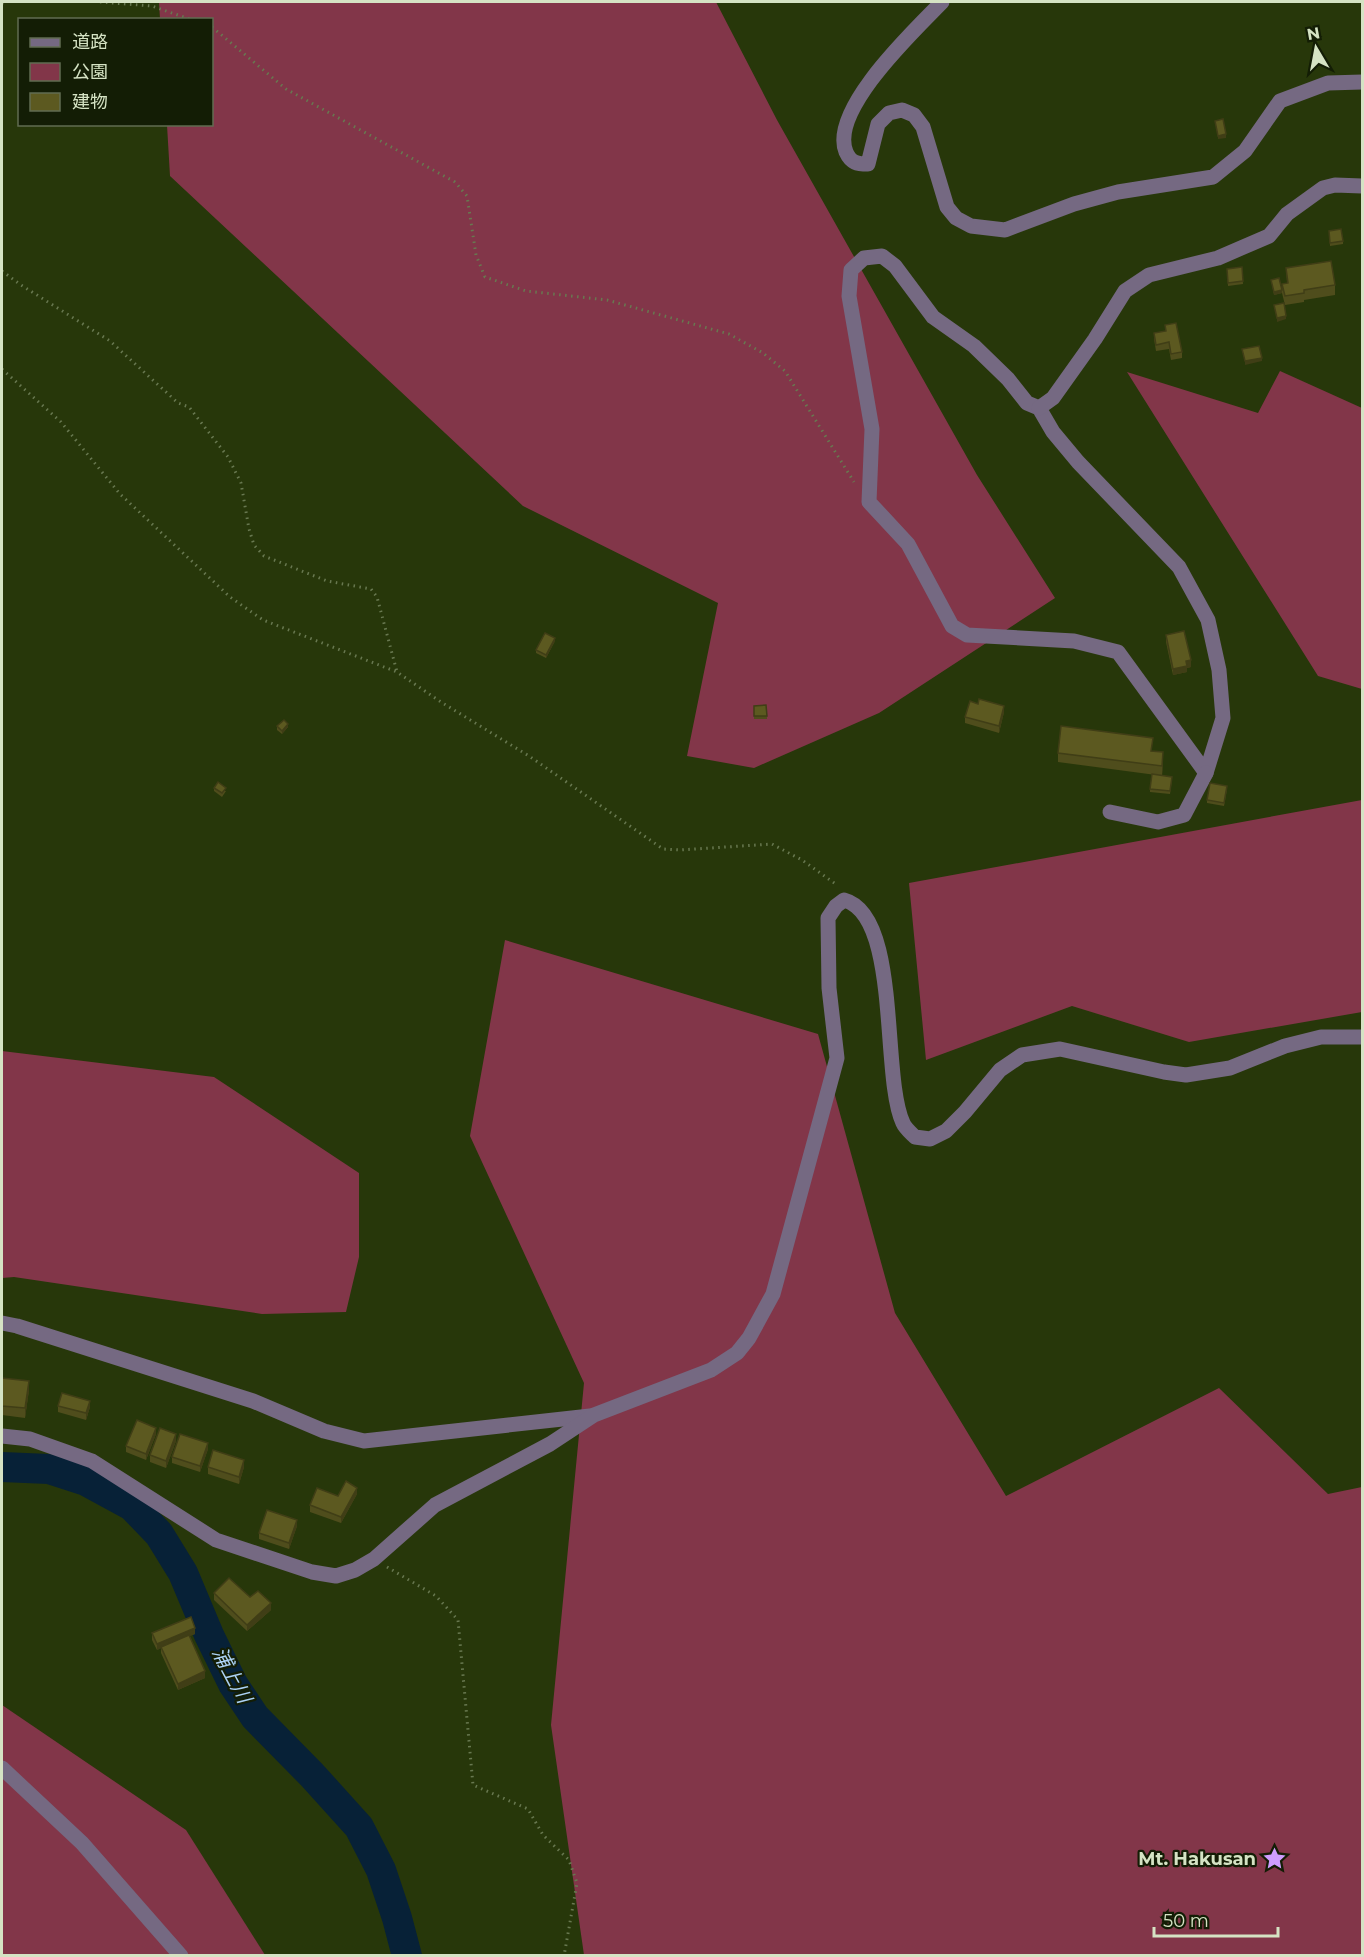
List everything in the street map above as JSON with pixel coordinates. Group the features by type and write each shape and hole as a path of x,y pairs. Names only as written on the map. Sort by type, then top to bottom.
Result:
{"street":[{"path":"942,2 884,64 856,101 845,130 844,147 849,159 857,164 868,164 878,124 890,113 902,110 914,115 923,127 947,207 956,218 971,226 1005,230 1074,204 1118,192 1213,177 1245,151 1280,101 1328,83 1362,82"},
{"path":"1039,408 1053,398 1095,339 1125,291 1149,274 1218,258 1269,236 1287,214 1323,188 1335,184 1362,186"},
{"path":"1110,812 1158,822 1184,814 1206,772 1223,718 1219,670 1208,620 1179,567 1078,462 1053,432 1039,408 1027,403 974,346 933,317 895,266 882,256 864,258 851,270 849,296 872,429 869,502 908,544 952,626 967,635 1074,641 1118,651 1206,772"},
{"path":"2,1436 30,1439 92,1461 216,1540 312,1572 336,1576 355,1570 374,1559 435,1505 550,1444 594,1415 711,1370 737,1353 749,1338 772,1294 837,1058 829,987 828,918 836,906 844,900 854,903 867,918 876,944 886,985 892,1083 903,1124 915,1137 930,1139 946,1131 1000,1070 1023,1055 1060,1049 1186,1075 1230,1068 1285,1046 1321,1036 1362,1037"},
{"path":"2,1323 18,1326 253,1401 324,1431 364,1441 594,1415"},
{"path":"2,1768 82,1843 181,1956"}],"path":[{"path":"2,3 7,2"},
{"path":"100,2 152,6 186,18"},
{"path":"213,28 286,89 455,182 467,196 476,255 485,277 526,291 608,300 729,334 763,352 785,371 846,471 869,502"},
{"path":"2,271 110,341 178,403 189,407 228,457 241,483 254,545 264,556 327,581 370,590 377,597 397,672"},
{"path":"2,369 61,422 120,494 230,597 263,620 397,672 539,763 663,849 772,844 802,860 839,886 844,900"},
{"path":"374,1559 436,1596 458,1620 473,1785 528,1809 543,1835 570,1860 577,1883 564,1956"}],"green space":[{"path":"159,2 716,2 777,120 977,475 1055,598 879,713 754,768 687,756 718,603 523,506 170,176 167,126 213,126 213,18 160,18"},
{"path":"1280,371 1362,408 1362,689 1318,676 1127,372 1258,413"},
{"path":"1362,800 1362,1012 1189,1042 1072,1006 926,1060 909,883"},
{"path":"505,940 818,1034 895,1313 1006,1496 1219,1388 1328,1494 1362,1487 1362,1955 584,1955 551,1725 584,1383 470,1136"},
{"path":"2,1051 214,1077 359,1173 359,1257 346,1312 262,1314 14,1277 2,1278"},
{"path":"2,1705 186,1830 265,1955 2,1955"}],"building":[{"path":"1223,119 1226,134 1218,136 1215,121"},
{"path":"1341,229 1343,241 1330,243 1329,231"},
{"path":"1331,261 1335,285 1285,296 1282,284 1288,283 1286,268"},
{"path":"1242,267 1243,281 1228,283 1227,269"},
{"path":"1279,278 1282,290 1274,292 1271,280"},
{"path":"1284,303 1286,316 1277,318 1274,305"},
{"path":"1176,323 1182,352 1171,354 1169,342 1156,345 1154,333 1166,331 1165,325"},
{"path":"1259,346 1262,358 1245,361 1242,349"},
{"path":"1184,631 1191,660 1186,661 1187,666 1173,669 1166,635"},
{"path":"545,633 555,638 546,655 536,650"},
{"path":"979,699 1004,706 999,726 965,717 970,701 978,704"},
{"path":"766,705 767,716 754,716 754,706"},
{"path":"284,720 288,724 282,731 277,726"},
{"path":"1061,726 1153,738 1151,751 1163,752 1162,766 1058,753"},
{"path":"1152,774 1172,777 1170,791 1150,789"},
{"path":"218,782 226,788 222,793 214,788"},
{"path":"1210,783 1227,786 1224,803 1207,800"},
{"path":"2,1378 29,1381 25,1408 2,1406"},
{"path":"62,1393 90,1401 86,1413 58,1406"},
{"path":"137,1420 156,1428 146,1454 126,1446"},
{"path":"160,1428 176,1434 166,1461 150,1455"},
{"path":"180,1434 208,1443 200,1466 172,1457"},
{"path":"213,1450 244,1460 239,1477 208,1467"},
{"path":"346,1481 357,1488 341,1517 310,1505 317,1488 338,1496"},
{"path":"267,1510 297,1520 289,1543 259,1533"},
{"path":"229,1578 250,1597 258,1591 271,1603 247,1625 214,1593"},
{"path":"191,1617 195,1628 157,1644 152,1633"},
{"path":"189,1635 205,1671 178,1684 161,1647"}],"waterway":[{"name":"浦上川","path":"2,1467 49,1469 86,1481 132,1506 159,1534 183,1573 233,1684 255,1717 359,1827 381,1870 407,1956"}],"place":[{"name":"Mt. Hakusan","path":"1274,1859"}]}
